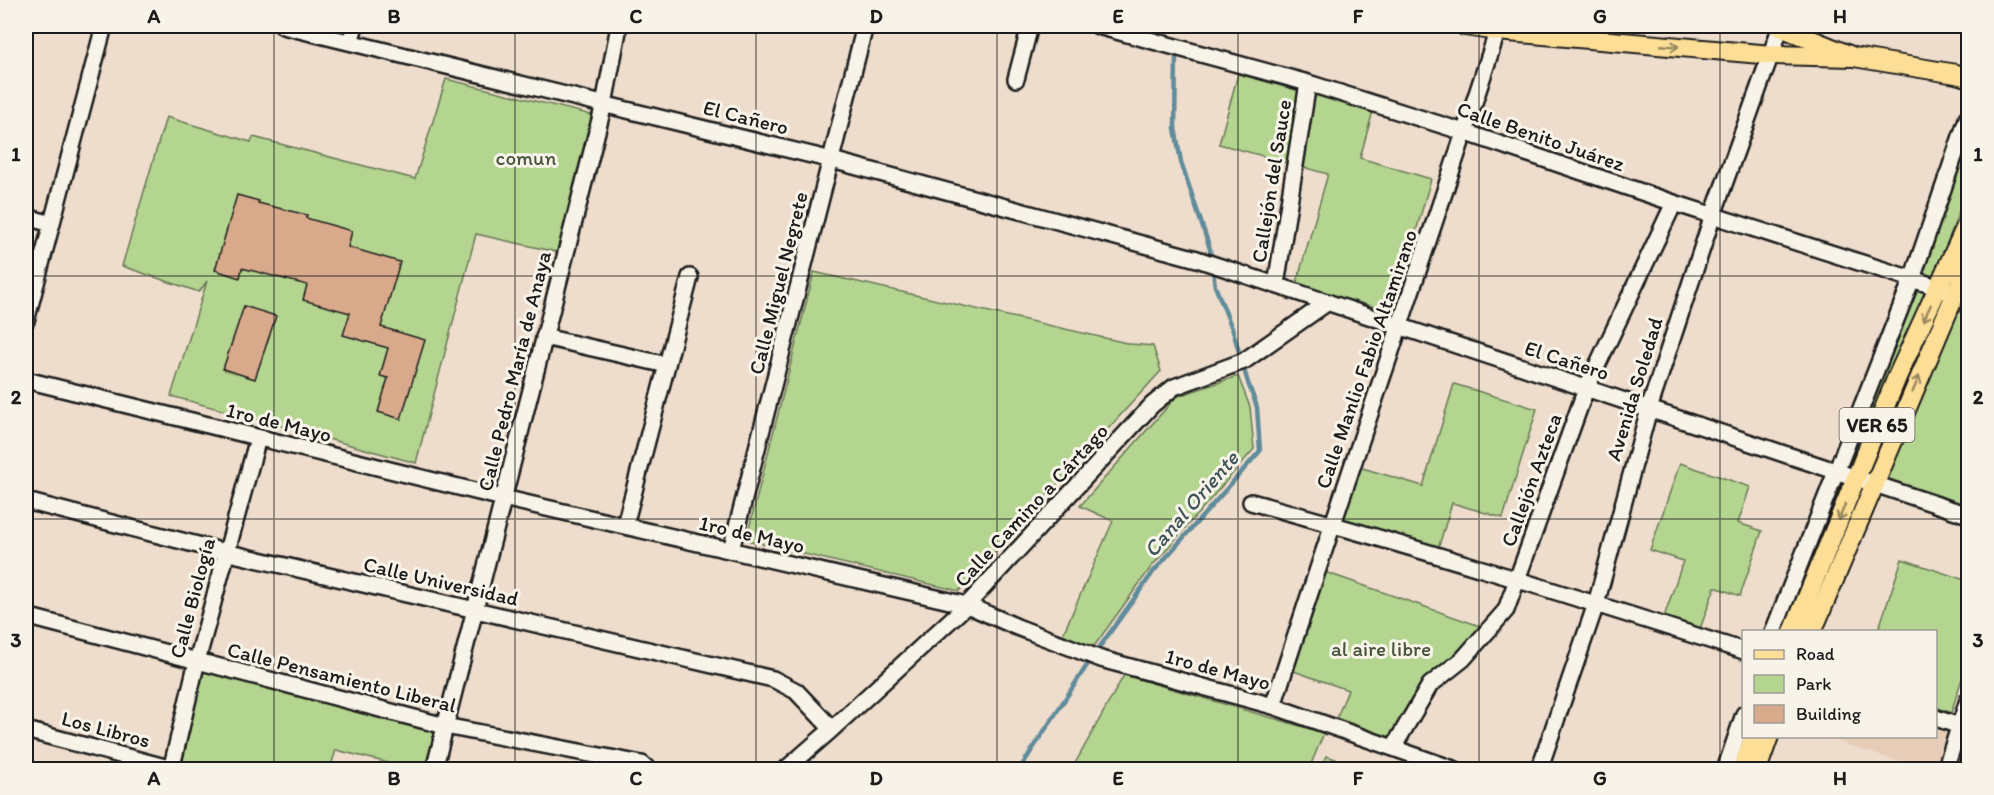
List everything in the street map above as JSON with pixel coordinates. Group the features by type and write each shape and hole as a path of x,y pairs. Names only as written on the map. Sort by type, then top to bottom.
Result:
{"main road":[{"path":"1465,26 1772,55 1854,57 1964,74"},
{"path":"1780,26 1854,57"},
{"name":"VER 65","path":"1794,630 1897,377 1954,292 1968,222"},
{"name":"VER 65","path":"1813,630 1954,292 1968,264"},
{"path":"1742,770 1753,738"},
{"path":"1757,770 1769,738"}],"street":[{"path":"26,321 104,26"},
{"name":"El Cañero","path":"283,26 832,160 1197,258 1968,515"},
{"path":"350,42 355,26"},
{"name":"Calle Pedro María de Anaya","path":"434,770 604,104 619,26"},
{"name":"Calle Miguel Negrete","path":"731,550 865,26"},
{"path":"1016,79 1030,26"},
{"name":"Calle Benito Juárez","path":"1098,26 1308,83 1954,292"},
{"name":"Avenida Soledad","path":"1539,770 1596,604 1649,409 1713,215 1772,55 1780,26"},
{"name":"Calle Manlio Fabio Altamirano","path":"1273,706 1332,524 1401,327 1498,28"},
{"name":"Callejón del Sauce","path":"1276,285 1308,83"},
{"path":"1774,630 1912,279 1968,116"},
{"name":"Callejón Azteca","path":"1393,748 1430,685 1463,659 1506,610 1586,389 1674,203"},
{"path":"26,217 52,224"},
{"path":"626,525 690,277"},
{"name":"Calle Camino a Cártago","path":"785,770 967,605 1152,405 1174,387 1244,361 1328,302"},
{"path":"544,337 667,365"},
{"name":"1ro de Mayo","path":"26,380 503,498 967,605 1101,659 1273,706 1456,770"},
{"name":"Calle Biología","path":"173,769 197,661 258,438"},
{"name":"Calle Universidad","path":"26,501 225,552 773,679 796,691 832,729"},
{"path":"1251,502 1517,580 1742,651"},
{"name":"Calle Pensamiento Liberal","path":"26,616 445,726 642,764 649,770"},
{"path":"1945,770 1964,728 1968,700"},
{"path":"1725,770 1742,717"},
{"path":"1937,719 1964,728"},
{"name":"Los Libros","path":"26,730 173,769"}],"shaded area":[{"path":"1937,721 1956,728 1942,769 1920,769 1827,738 1937,738"}],"green space":[{"path":"1238,74 1373,111 1360,158 1431,179 1393,312 1296,285 1328,174 1219,144"},
{"name":"comun","path":"446,79 596,116 561,253 476,234 416,463 171,396 207,281 199,292 122,266 166,117 251,142 253,137 415,179"},
{"path":"1968,106 1968,187 1932,284 1913,278"},
{"path":"814,272 1131,344 1153,346 1161,371 959,591 746,540"},
{"path":"1913,280 1931,287 1853,475 1839,470"},
{"path":"1959,298 1968,301 1968,514 1882,485"},
{"path":"1238,376 1250,407 1254,449 1152,566 1092,649 1063,634 1113,521 1080,506 1176,397"},
{"path":"1454,384 1537,409 1503,518 1452,503 1438,549 1343,520 1359,467 1423,486"},
{"path":"1680,463 1750,487 1738,523 1762,531 1740,596 1715,587 1700,629 1664,617 1683,561 1650,550"},
{"path":"1836,474 1851,479 1793,630 1774,630"},
{"path":"1902,559 1968,581 1968,660 1951,713 1937,707 1937,630 1878,630"},
{"name":"al aire libre","path":"1322,571 1483,627 1424,684 1391,742 1335,722 1348,690 1288,669"},
{"path":"201,667 436,731 426,769 413,769 336,750 330,769 201,770 182,765"},
{"path":"1124,675 1324,733 1309,769 1072,769"},
{"path":"1326,756 1357,766 1355,769 1321,769"}],"building":[{"path":"237,195 259,201 258,203 307,215 306,218 352,231 348,247 400,262 381,327 425,340 401,419 378,412 388,378 380,376 388,348 343,335 350,313 303,300 307,285 242,268 240,278 215,270"},
{"path":"244,306 276,316 255,379 223,369"}],"waterway":[{"name":"Canal Oriente","path":"1019,770 1093,656 1154,571 1260,451 1257,407 1233,331 1215,286 1210,249 1181,162 1175,128 1176,54"}]}
